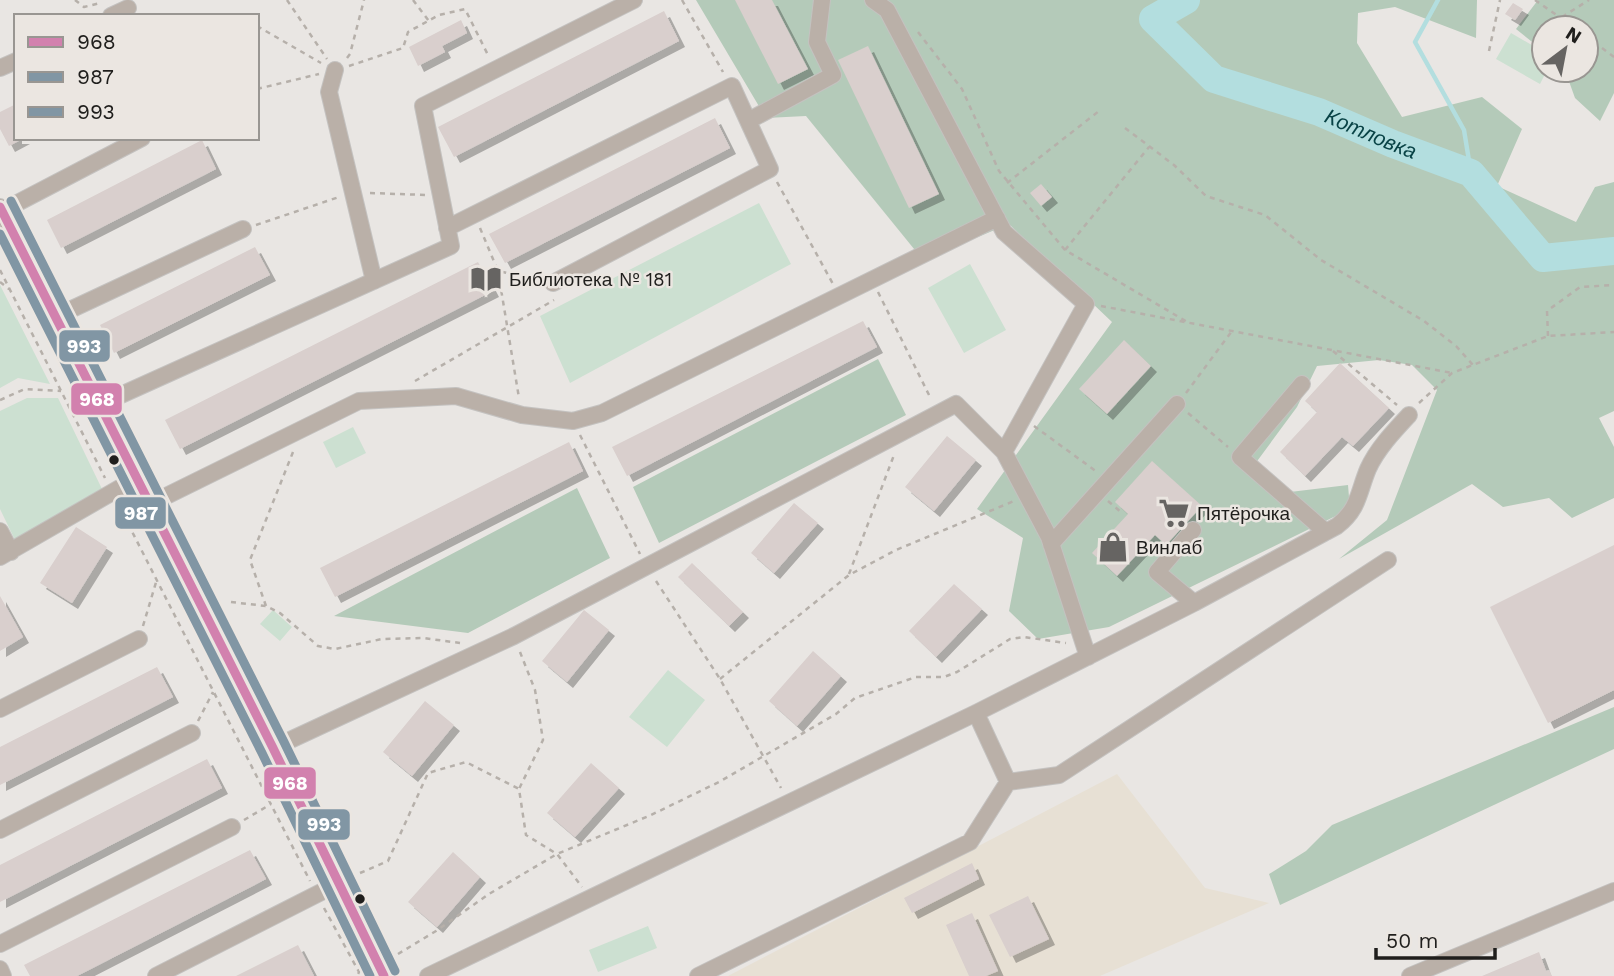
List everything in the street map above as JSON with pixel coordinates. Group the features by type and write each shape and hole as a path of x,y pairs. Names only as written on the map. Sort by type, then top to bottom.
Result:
{"street":[{"path":"101,404 451,246 423,106 634,0"},
{"path":"748,121 833,75 817,42 822,0"},
{"path":"873,0 887,10 1004,232 1086,304 1004,452"},
{"path":"107,9 128,8"},
{"path":"335,71 329,92 374,281"},
{"path":"447,228 732,86 770,169 553,283"},
{"path":"138,140 1,209 273,748 384,976"},
{"path":"150,504 359,401 456,396 522,415 573,421 602,413 997,218"},
{"path":"57,316 243,229"},
{"path":"1301,384 1240,457 1331,529"},
{"path":"273,748 478,654 647,568 956,404 1004,452 1051,544 1086,650"},
{"path":"1051,544 1177,404"},
{"path":"429,976 976,713 1086,650 1194,603 1331,529 1350,516 1358,502 1369,467 1394,431 1409,415"},
{"path":"0,531 5,554 137,478"},
{"path":"1193,530 1157,572 1194,603"},
{"path":"698,976 970,842 1008,782 1059,775 1388,560"},
{"path":"0,709 139,639"},
{"path":"976,713 1008,782"},
{"path":"0,830 192,733"},
{"path":"0,944 232,827"},
{"path":"156,976 339,883"},
{"path":"1410,976 1614,891"},
{"path":"0,969 3,976"}],"path":[{"path":"75,0 84,7 107,9"},
{"path":"286,0 335,71"},
{"path":"335,71 350,54 364,0"},
{"path":"413,0 429,20"},
{"path":"682,0 732,86"},
{"path":"1489,51 1500,0"},
{"path":"1535,0 1554,14"},
{"path":"1566,14 1589,0"},
{"path":"259,87 335,71 403,48 408,32 439,15 465,9 495,70"},
{"path":"259,27 335,71"},
{"path":"917,30 962,89 1007,183 1065,250 1189,323"},
{"path":"1007,183 1099,111"},
{"path":"1125,128 1174,165 1206,196 1265,215 1321,260 1424,321 1456,346 1473,365"},
{"path":"1065,250 1149,146"},
{"path":"770,169 839,296"},
{"path":"243,229 354,192 411,195"},
{"path":"475,215 498,271 522,415"},
{"path":"0,270 316,893 359,972 357,976"},
{"path":"416,381 561,296 553,283 498,271"},
{"path":"872,280 938,414"},
{"path":"0,282 10,290"},
{"path":"1548,336 1547,311 1580,287 1614,285"},
{"path":"1086,304 1452,373"},
{"path":"1232,331 1177,404 1240,457"},
{"path":"1333,350 1409,415 1452,373 1548,336 1614,332"},
{"path":"0,400 24,389 62,391"},
{"path":"1023,418 1108,480"},
{"path":"573,421 647,568 720,679 789,803"},
{"path":"266,606 250,560 302,430"},
{"path":"849,575 902,433"},
{"path":"720,679 849,575 896,550 1027,496"},
{"path":"139,639 157,579"},
{"path":"231,602 266,606 280,613 318,646 335,649 382,639 423,638 464,644 478,654"},
{"path":"514,635 535,690 543,740 519,789 526,835 557,854 590,898"},
{"path":"398,954 489,894 557,854 651,815 719,782 836,714 855,698 916,677 944,677 957,672 1010,639 1024,637 1086,650"},
{"path":"192,733 214,692"},
{"path":"360,873 388,861 428,773 466,762 519,789"},
{"path":"232,827 271,804"}],"shaded area":[{"path":"1117,774 1205,888 1269,903 1100,976 728,976"}],"green space":[{"path":"696,0 1477,0 1476,38 1395,7 1358,13 1357,43 1402,117 1482,97 1522,129 1497,186 1576,222 1595,187 1614,182 1614,411 1599,418 1614,447 1614,498 1572,518 1549,498 1503,507 1472,484 1339,559 1387,520 1437,390 1412,365 1379,360 1317,366 1297,407 1252,468 1290,492 1348,485 1350,509 1109,627 1038,639 1009,611 1023,538 977,509 1112,322 1009,224 923,260 806,116 766,118"},
{"path":"1538,0 1614,0 1614,93 1600,121 1575,98 1570,84 1600,84 1600,14 1530,14 1530,40 1516,29"},
{"path":"1511,33 1530,44 1530,78 1496,59"},
{"path":"759,203 791,264 570,383 540,316"},
{"path":"970,264 1006,330 964,353 928,288"},
{"path":"0,285 50,384 18,378 0,388"},
{"path":"878,359 906,415 659,543 633,487"},
{"path":"27,398 58,398 102,489 15,540 0,509 0,411"},
{"path":"353,427 366,453 336,468 323,442"},
{"path":"577,488 610,558 468,633 334,616"},
{"path":"273,610 292,627 280,641 260,624"},
{"path":"668,670 705,700 667,747 629,717"},
{"path":"1614,707 1614,749 1280,905 1269,874 1306,851 1332,825"},
{"path":"648,926 657,948 598,972 589,950"}],"building":[{"path":"735,0 772,0 808,69 778,84"},
{"path":"1513,3 1523,9 1515,20 1505,14"},
{"path":"664,11 679,41 454,157 438,127"},
{"path":"461,20 467,33 442,46 445,52 418,66 409,47"},
{"path":"868,46 939,194 909,208 838,60"},
{"path":"14,105 14,140 20,140 9,146 0,129 0,112"},
{"path":"715,118 730,148 505,263 489,234"},
{"path":"202,140 216,169 61,248 47,220"},
{"path":"1041,184 1052,197 1041,206 1030,193"},
{"path":"255,247 270,275 114,353 100,325"},
{"path":"478,262 493,291 180,449 165,420"},
{"path":"863,321 877,347 627,476 612,447"},
{"path":"1124,340 1151,366 1107,414 1079,389"},
{"path":"1340,363 1389,408 1353,446 1342,437 1305,476 1280,452 1317,412 1305,401"},
{"path":"947,436 976,460 934,511 905,487"},
{"path":"569,442 583,471 335,597 320,568"},
{"path":"1152,461 1202,506 1166,545 1155,535 1117,576 1092,553 1128,514 1115,502"},
{"path":"794,503 818,523 774,573 751,553"},
{"path":"76,527 107,547 72,603 40,583"},
{"path":"1614,545 1614,690 1548,723 1490,607"},
{"path":"692,563 743,612 729,626 678,577"},
{"path":"954,584 982,609 936,657 909,631"},
{"path":"0,596 23,637 0,651"},
{"path":"584,610 609,630 567,682 542,661"},
{"path":"813,651 841,676 797,726 769,701"},
{"path":"157,667 173,697 0,785 0,747"},
{"path":"425,701 454,725 412,776 383,752"},
{"path":"207,759 222,788 0,902 0,865"},
{"path":"591,763 619,788 575,837 547,813"},
{"path":"250,850 266,879 77,976 30,976 24,965"},
{"path":"453,852 480,877 437,927 408,902"},
{"path":"972,863 979,879 912,913 904,898"},
{"path":"1028,896 1049,939 1010,957 989,915"},
{"path":"972,913 998,971 986,976 969,976 946,925"},
{"path":"298,945 314,976 236,976"},
{"path":"1539,952 1546,971 1549,970 1552,976 1482,976"}],"waterway":[{"name":"Котловка","path":"1186,0 1153,19 1214,79 1319,112 1393,144 1471,173 1543,258 1614,251"},
{"path":"1438,0 1415,42 1464,130 1471,173"}],"transit line":[{"name":"993","path":"11,201 284,742 395,971"},
{"name":"968","path":"0,207 273,748 384,976"},
{"name":"987","path":"0,234 262,753 370,976"}],"place":[{"name":"Библиотека № 181","path":"486,279"},
{"name":"Пятёрочка","path":"1174,513"},
{"name":"Винлаб","path":"1113,547"}]}
